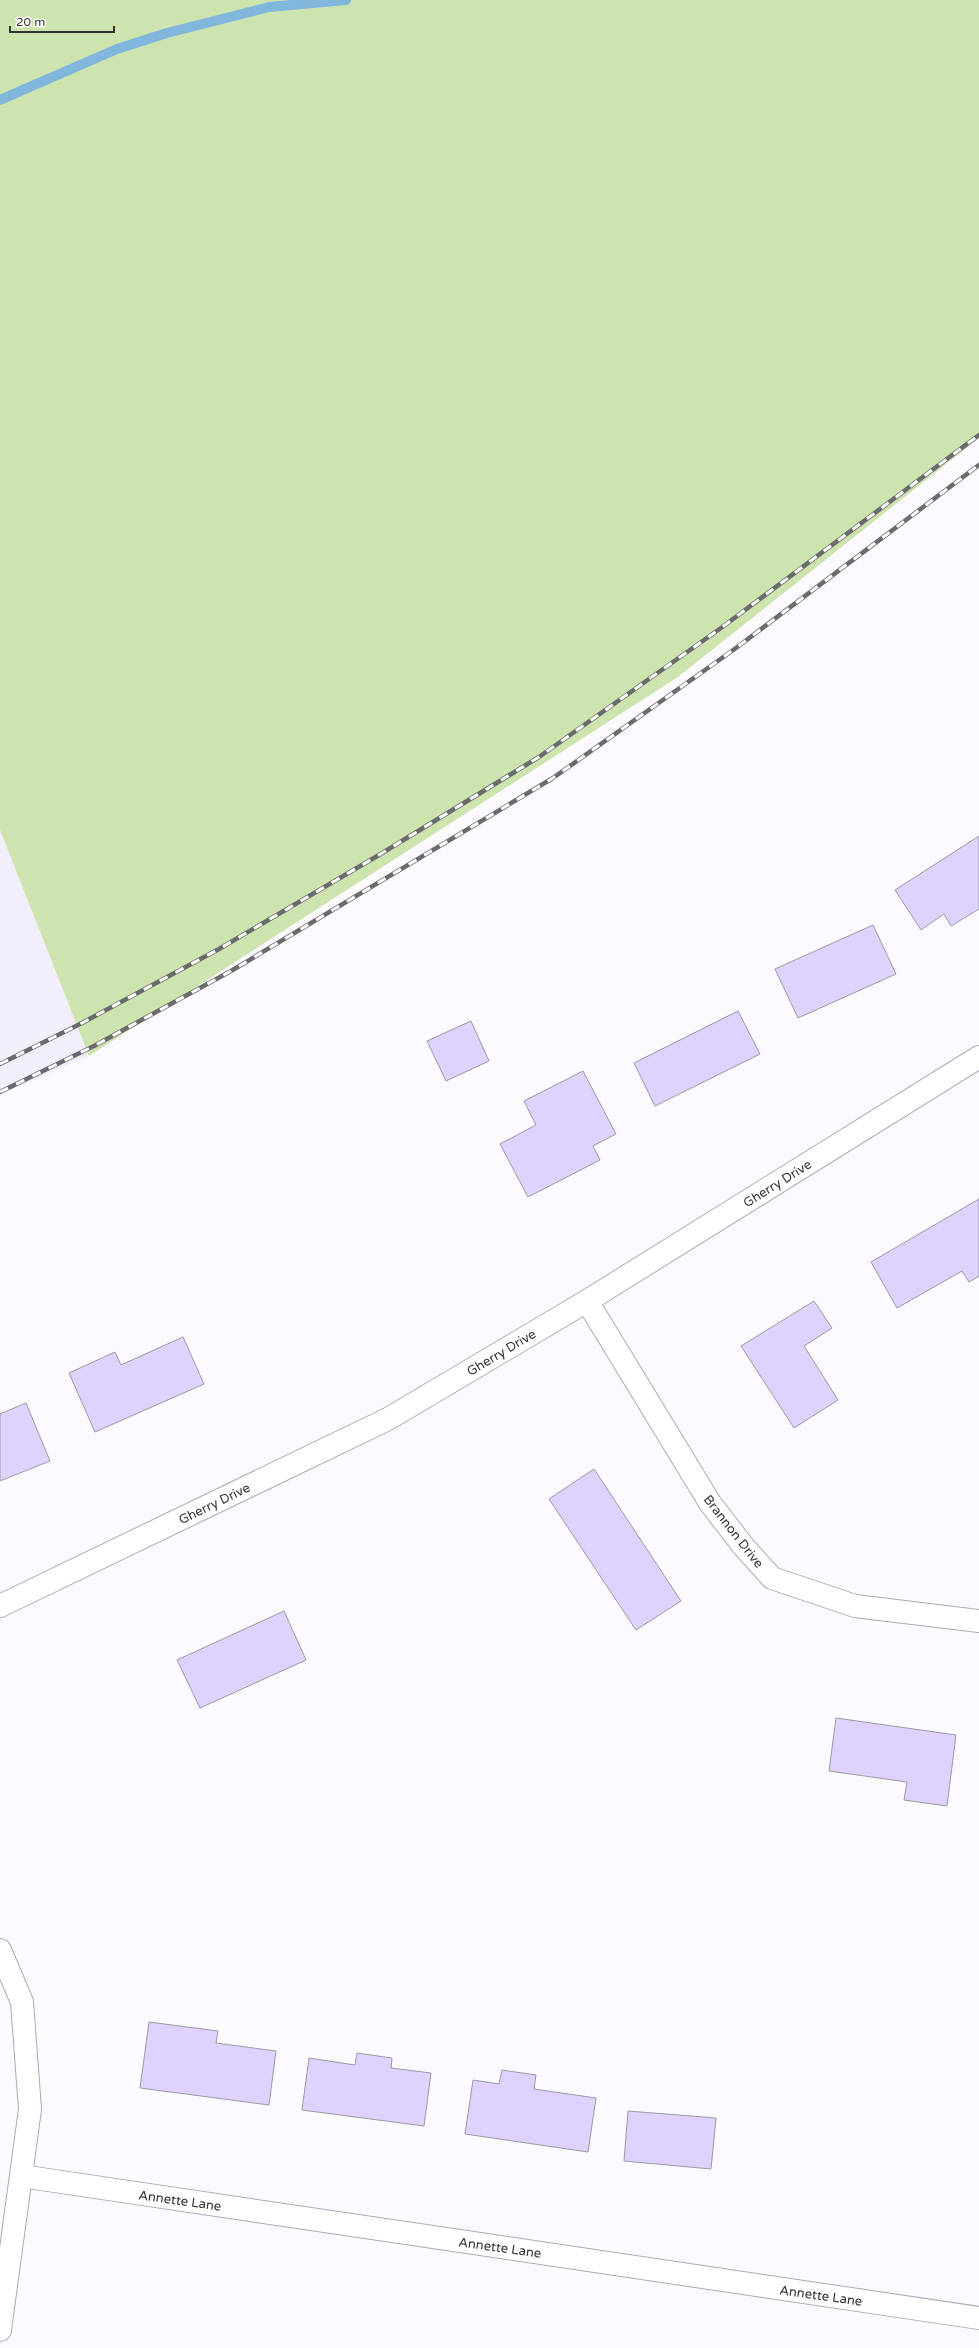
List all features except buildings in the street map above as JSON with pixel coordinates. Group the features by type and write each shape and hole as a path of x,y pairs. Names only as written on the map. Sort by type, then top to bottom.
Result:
{"street":[{"name":"Gherry Drive","path":"0,1606 388,1419 587,1300 979,1057"},
{"name":"Brannon Drive","path":"587,1300 710,1503 744,1547 772,1578 854,1606 979,1621"},
{"path":"0,1950 22,2002 30,2109 0,2330"},
{"name":"Annette Lane","path":"21,2176 979,2318"}],"shaded area":[{"path":"0,830 89,1056 0,1095"}],"green space":[{"path":"0,0 979,0 979,438 678,677 89,1056 0,830"}],"waterway":[{"path":"0,100 117,49 167,33 269,7 346,0"}],"railway":[{"path":"0,1064 82,1023 219,949 379,855 539,757 721,628 979,435"},
{"path":"0,1092 94,1046 231,971 553,778 736,648 979,465"}]}
